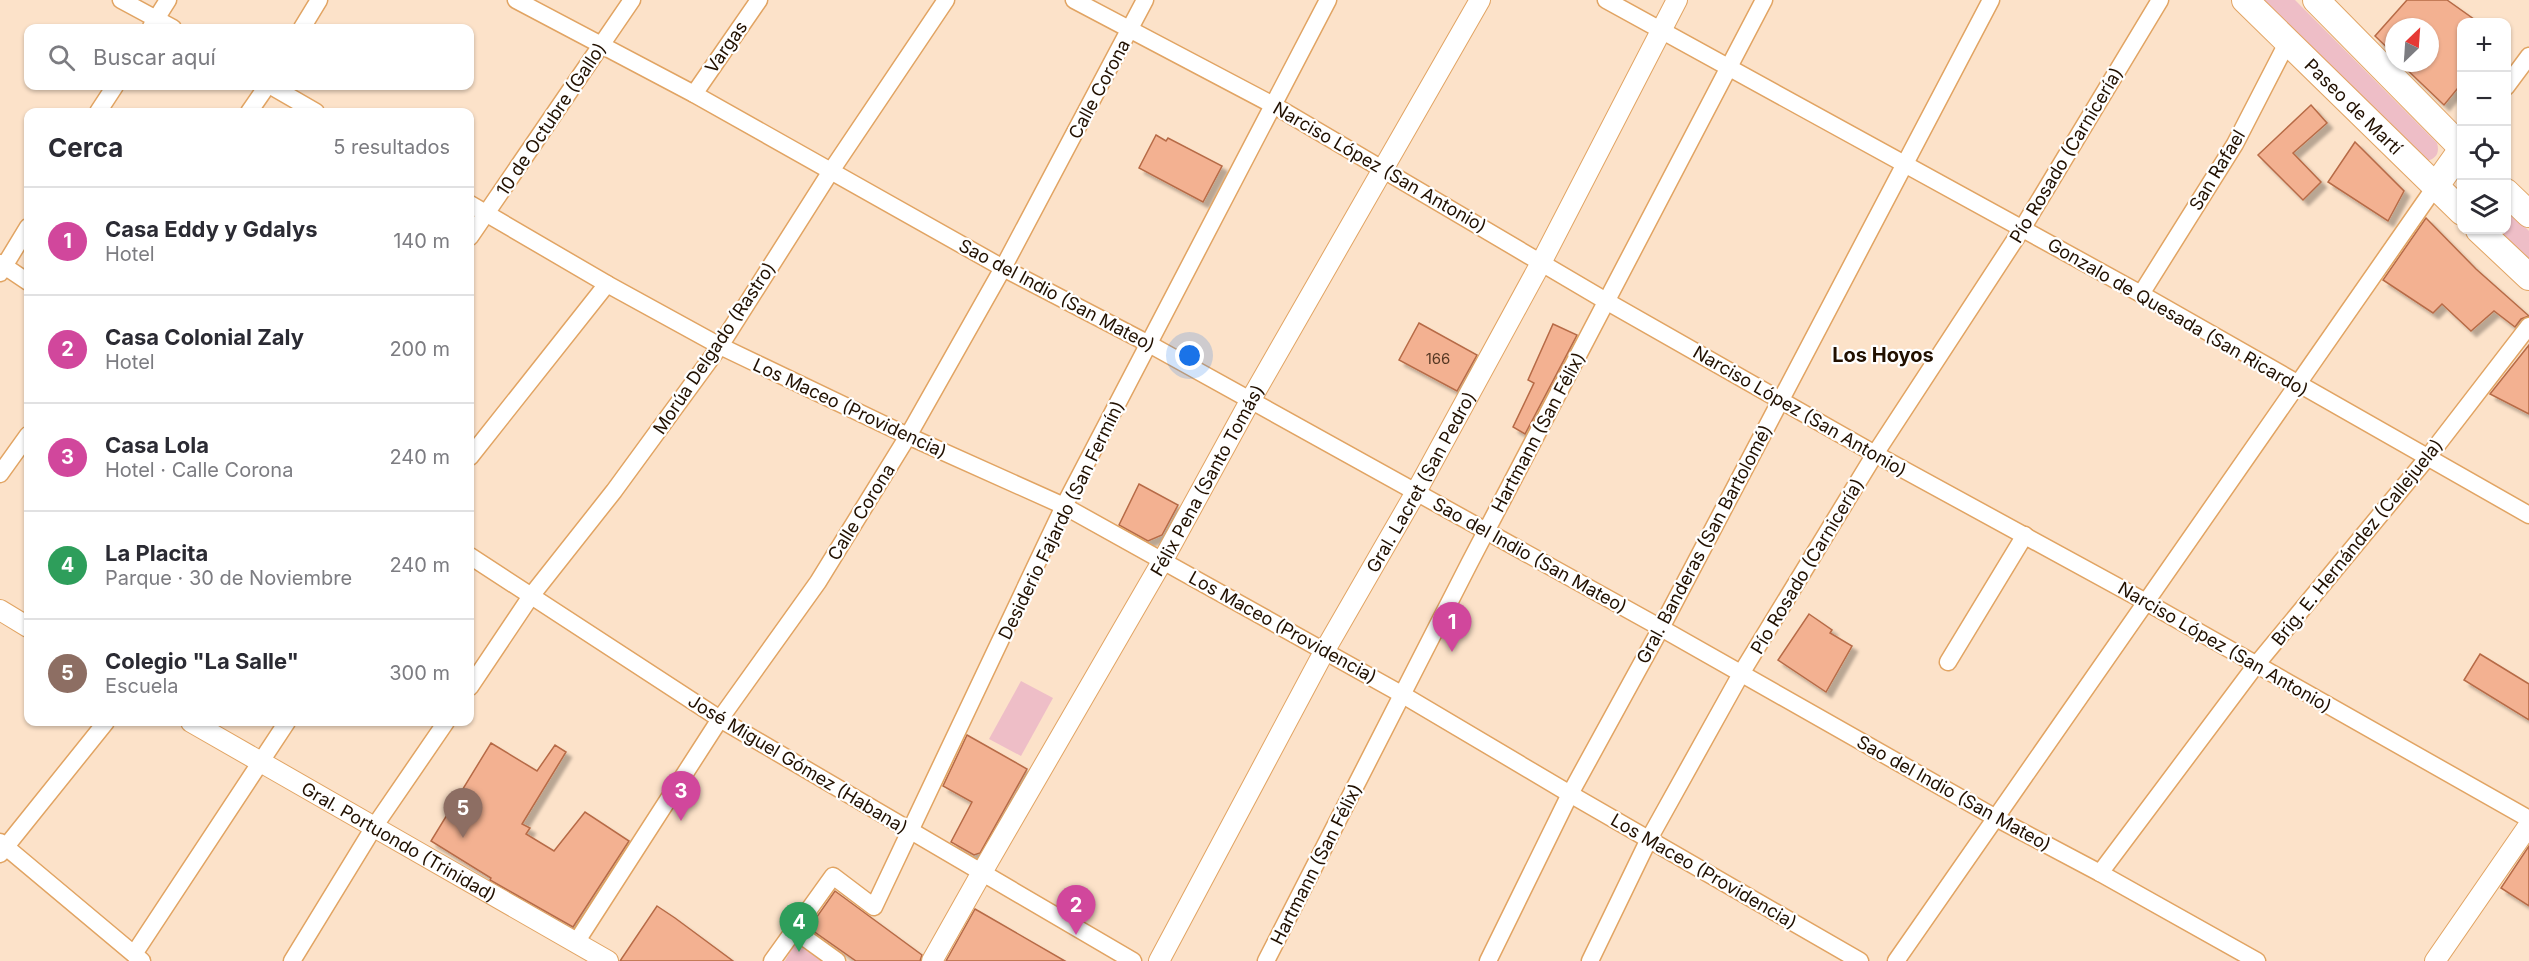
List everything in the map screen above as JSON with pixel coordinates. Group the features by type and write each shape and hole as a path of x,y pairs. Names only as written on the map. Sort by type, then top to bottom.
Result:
{"main road":[{"name":"Paseo de Martí","path":"2245,0 2457,207"},
{"path":"2316,0 2457,143"},
{"path":"2435,187 2457,155"},
{"path":"2511,197 2529,214"},
{"path":"2483,234 2529,277"}],"street":[{"path":"121,0 153,24 168,0"},
{"path":"304,24 319,0"},
{"name":"Sao del Indio (San Mateo)","path":"516,0 694,94 1003,268 1149,344 1742,672 1996,818 2257,961"},
{"name":"10 de Octubre (Gallo)","path":"474,231 632,0"},
{"name":"Vargas","path":"694,94 759,0"},
{"name":"Morúa Delgado (Rastro)","path":"474,681 531,596 614,491 720,346 831,171 946,0"},
{"name":"Narciso López (San Antonio)","path":"1074,0 1130,32 1275,106 1542,261 1606,301 1875,454 2146,602 2529,819"},
{"name":"Calle Corona","path":"577,941 720,720 818,582 908,436 1003,268 1146,0"},
{"name":"Desiderio Fajardo (San Fermín)","path":"772,961 833,876 874,907 1064,506 1275,106 1328,0"},
{"name":"Félix Pena (Santo Tomás)","path":"932,961 1163,560 1250,401 1480,0"},
{"name":"Gonzalo de Quesada (San Ricardo)","path":"1606,0 2141,294 2529,515"},
{"name":"Gral. Lacret (San Pedro)","path":"1159,961 1325,650 1416,492 1542,261 1677,0"},
{"name":"Hartmann (San Félix)","path":"1266,961 1486,532 1764,0"},
{"name":"Gral. Banderas (San Bartolomé)","path":"1488,961 1570,794 1661,628 1990,0"},
{"name":"Pío Rosado (Carnicería)","path":"1590,961 1650,839 1742,672 1875,454 2022,228 2160,0"},
{"name":"San Rafael","path":"2141,294 2235,144 2288,43"},
{"path":"2511,80 2529,56"},
{"path":"101,108 112,90"},
{"path":"252,108 266,90"},
{"path":"276,90 309,108"},
{"path":"1896,961 2435,187"},
{"name":"Los Maceo (Providencia)","path":"474,206 607,284 720,346 908,436 1064,506 1325,650 1860,961"},
{"path":"24,233 2,267 24,280"},
{"path":"474,452 607,284"},
{"name":"Brig. E. Hernández (Callejuela)","path":"2100,873 2256,665 2428,457 2529,326"},
{"path":"0,474 24,441"},
{"path":"1948,662 2025,535"},
{"name":"José Miguel Gómez (Habana)","path":"474,559 720,720 1133,961"},
{"path":"0,610 24,625"},
{"path":"103,726 2,848 138,958 284,726"},
{"name":"Gral. Portuondo (Trinidad)","path":"198,726 609,961"},
{"path":"292,961 374,827 443,726"},
{"path":"2435,961 2529,825"},
{"path":"794,930 837,961"}],"shaded area":[{"path":"2259,0 2295,0 2437,143 2438,150 2435,157 2426,161"},
{"path":"2511,213 2529,231 2529,266 2496,234 2511,234"},
{"path":"1021,681 1053,698 1021,756 989,739"},
{"path":"795,943 822,961 785,961"}],"building":[{"path":"2407,0 2447,0 2472,18 2457,18 2457,89 2444,105 2409,72 2439,72 2439,18 2391,18"},
{"path":"2385,25 2385,45 2375,36"},
{"path":"2311,105 2327,123 2293,153 2321,182 2303,200 2258,155"},
{"path":"1156,135 1166,141 1168,138 1222,166 1203,202 1139,168"},
{"path":"2355,142 2404,191 2388,221 2328,182"},
{"path":"2426,218 2476,269 2529,316 2521,319 2515,327 2494,311 2471,331 2442,304 2433,313 2383,280"},
{"path":"1419,323 1477,355 1457,391 1399,360"},
{"path":"1553,324 1577,335 1525,434 1513,427 1534,383 1528,380"},
{"path":"2529,345 2529,414 2490,394"},
{"path":"1139,484 1178,505 1162,535 1148,541 1119,525"},
{"path":"1809,614 1832,630 1830,633 1852,646 1826,692 1778,660"},
{"path":"2480,654 2529,684 2529,720 2464,680"},
{"path":"967,735 1027,769 980,853 974,855 951,842 972,802 943,786"},
{"path":"491,743 537,771 555,745 566,752 522,824 530,828 526,834 554,851 585,812 629,841 573,927 490,880 491,878 431,841"},
{"path":"2529,846 2529,906 2501,888"},
{"path":"835,891 922,955 920,961 856,961 809,928"},
{"path":"657,906 675,918 733,961 620,961"},
{"path":"975,909 1065,961 946,961"}],"place":[{"name":"Casa Eddy y Gdalys","path":"1452,652"},
{"name":"Casa Lola","path":"681,821"},
{"name":"Colegio \"La Salle\"","path":"463,838"},
{"name":"Casa Colonial Zaly","path":"1076,935"},
{"name":"La Placita","path":"799,952"}],"district":[{"name":"Los Hoyos","path":"1883,355"}]}
